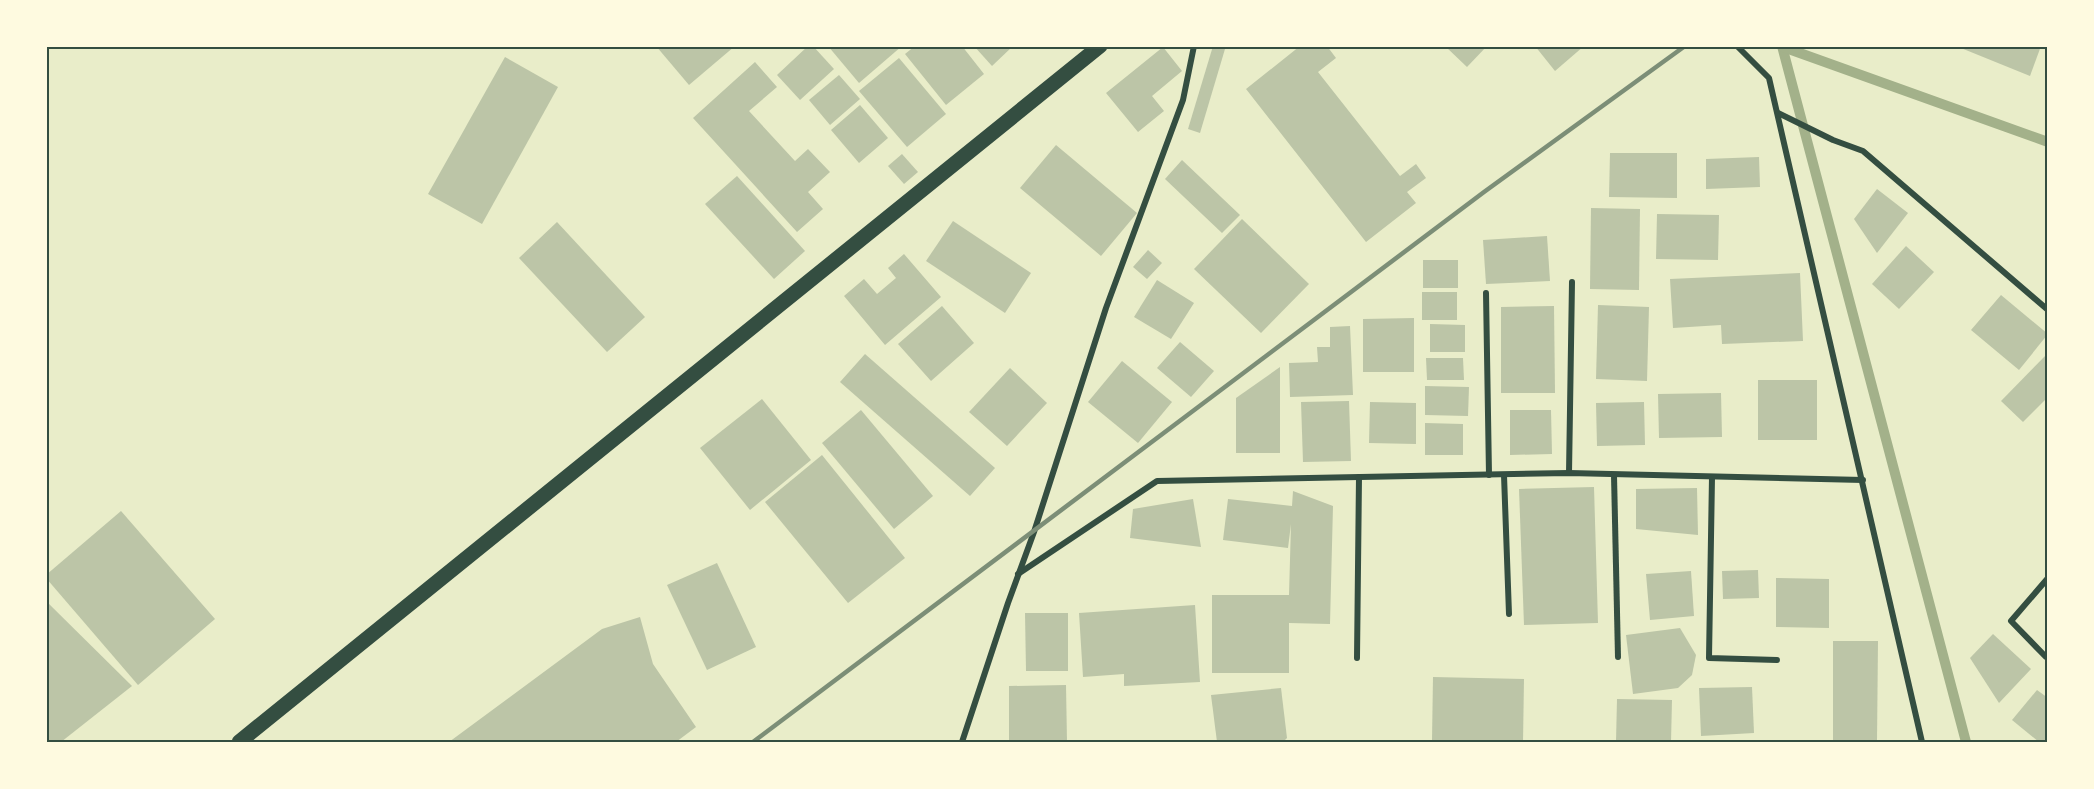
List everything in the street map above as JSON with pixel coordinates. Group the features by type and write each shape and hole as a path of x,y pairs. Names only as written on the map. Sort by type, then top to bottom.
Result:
{"main road":[{"path":"239,742 1100,46"}],"street":[{"path":"962,742 1034,532 1106,308 1183,100 1194,46"},
{"path":"1737,46 1769,78 1922,742"},
{"path":"1778,114 1833,140 1863,151 2048,310"},
{"path":"1569,474 1572,282"},
{"path":"1486,293 1489,475"},
{"path":"1018,574 1157,481 1569,474 1863,480"},
{"path":"1504,475 1509,614"},
{"path":"1614,475 1618,657"},
{"path":"1357,658 1359,477"},
{"path":"1712,477 1709,658 1777,660"},
{"path":"2046,657 2011,621 2048,578"}],"building":[{"path":"656,46 735,46 689,85"},
{"path":"808,46 813,46 834,69 800,100 777,75"},
{"path":"828,46 902,46 859,83"},
{"path":"915,46 962,46 984,74 946,105 905,54"},
{"path":"974,46 1013,46 992,66"},
{"path":"1213,46 1225,49 1200,133 1188,129"},
{"path":"1300,46 1327,46 1336,58 1318,72 1400,176 1416,164 1426,178 1407,192 1416,203 1366,242 1246,89"},
{"path":"1445,46 1487,46 1467,67"},
{"path":"1535,46 1584,46 1555,71"},
{"path":"1956,46 2041,46 2030,76"},
{"path":"1163,47 1182,71 1152,96 1164,111 1138,132 1106,93"},
{"path":"505,57 558,87 482,224 428,194"},
{"path":"899,58 946,114 907,147 859,91"},
{"path":"755,62 777,87 749,111 795,161 808,149 830,172 808,192 823,209 797,232 693,118"},
{"path":"839,75 860,99 830,125 809,100"},
{"path":"860,105 888,138 859,163 831,130"},
{"path":"1056,145 1137,213 1101,256 1020,188"},
{"path":"1610,153 1677,153 1677,198 1609,197"},
{"path":"902,154 918,172 904,184 888,166"},
{"path":"1759,157 1760,187 1706,189 1706,159"},
{"path":"1182,160 1240,215 1222,233 1165,179"},
{"path":"737,176 805,251 774,279 705,204"},
{"path":"1877,189 1908,213 1877,253 1854,219"},
{"path":"1591,208 1640,209 1639,290 1590,289"},
{"path":"1657,214 1719,215 1718,260 1656,259"},
{"path":"1242,219 1309,284 1261,333 1194,269"},
{"path":"953,221 1031,273 1005,313 926,261"},
{"path":"557,222 645,317 607,352 519,258"},
{"path":"1547,236 1550,281 1486,284 1483,240"},
{"path":"1906,246 1934,272 1899,309 1872,284"},
{"path":"1148,250 1162,263 1147,279 1133,267"},
{"path":"904,254 941,297 885,345 844,296 864,279 877,294 896,278 888,268"},
{"path":"1423,260 1458,260 1458,288 1423,288"},
{"path":"1800,273 1803,341 1722,344 1721,325 1673,328 1670,279"},
{"path":"1157,280 1194,303 1171,339 1134,317"},
{"path":"1422,292 1457,292 1457,320 1422,320"},
{"path":"2001,295 2048,334 2019,370 1971,330"},
{"path":"1598,305 1649,307 1647,381 1596,379"},
{"path":"942,306 974,343 931,381 898,344"},
{"path":"1554,306 1555,393 1501,393 1501,307"},
{"path":"1414,318 1414,372 1363,372 1363,319"},
{"path":"1430,324 1465,325 1465,352 1430,352"},
{"path":"1350,326 1353,395 1290,397 1289,363 1318,362 1317,347 1330,347 1330,327"},
{"path":"1180,342 1214,371 1191,397 1157,368"},
{"path":"2048,353 2048,397 2023,422 2001,401"},
{"path":"865,354 995,468 970,496 840,382"},
{"path":"1426,358 1463,358 1464,380 1427,380"},
{"path":"1122,361 1172,402 1138,443 1088,402"},
{"path":"1280,367 1280,453 1236,453 1236,398"},
{"path":"1010,368 1047,403 1007,446 969,412"},
{"path":"1758,380 1817,380 1817,440 1758,440"},
{"path":"1425,386 1469,387 1468,416 1425,415"},
{"path":"1721,393 1722,437 1659,438 1658,394"},
{"path":"762,399 811,460 750,510 700,448"},
{"path":"1349,401 1351,461 1303,462 1301,402"},
{"path":"1370,402 1416,403 1416,444 1369,443"},
{"path":"1644,402 1645,445 1597,446 1596,403"},
{"path":"861,410 933,496 894,529 822,443"},
{"path":"1510,410 1551,410 1552,454 1510,455"},
{"path":"1425,423 1463,424 1463,455 1425,455"},
{"path":"822,455 905,558 848,603 765,502"},
{"path":"1594,487 1598,623 1524,625 1519,489"},
{"path":"1697,488 1698,535 1636,529 1636,489"},
{"path":"1293,491 1333,506 1330,624 1289,623 1289,673 1212,673 1212,595 1289,595 1291,524 1288,548 1223,540 1228,499 1292,506"},
{"path":"1193,499 1201,547 1130,538 1133,509"},
{"path":"121,511 215,619 138,685 46,578 46,575"},
{"path":"717,563 756,647 707,670 667,585"},
{"path":"1758,570 1759,598 1723,599 1722,571"},
{"path":"1691,571 1694,616 1650,620 1646,574"},
{"path":"1776,578 1829,579 1829,628 1776,627"},
{"path":"46,601 132,686 61,742 46,742"},
{"path":"1195,605 1200,682 1124,686 1124,674 1083,677 1079,613"},
{"path":"1025,613 1068,613 1068,671 1026,671"},
{"path":"640,617 653,664 696,727 676,742 449,742 602,629"},
{"path":"1680,628 1696,655 1692,675 1678,688 1633,694 1626,635"},
{"path":"1993,634 2031,669 1999,703 1970,658"},
{"path":"1833,641 1878,641 1877,741 1833,740"},
{"path":"1433,677 1524,679 1523,742 1432,740"},
{"path":"1066,685 1067,742 1009,742 1009,686"},
{"path":"1752,687 1754,733 1701,736 1699,688"},
{"path":"1281,688 1287,738 1283,742 1217,742 1211,695"},
{"path":"2037,690 2048,698 2048,742 2039,742 2012,720"},
{"path":"1617,699 1672,700 1671,742 1616,742"}],"waterway":[{"path":"1782,46 1966,742"},
{"path":"1783,47 2048,142"}],"railway":[{"path":"753,742 1484,192 1685,46"}]}
